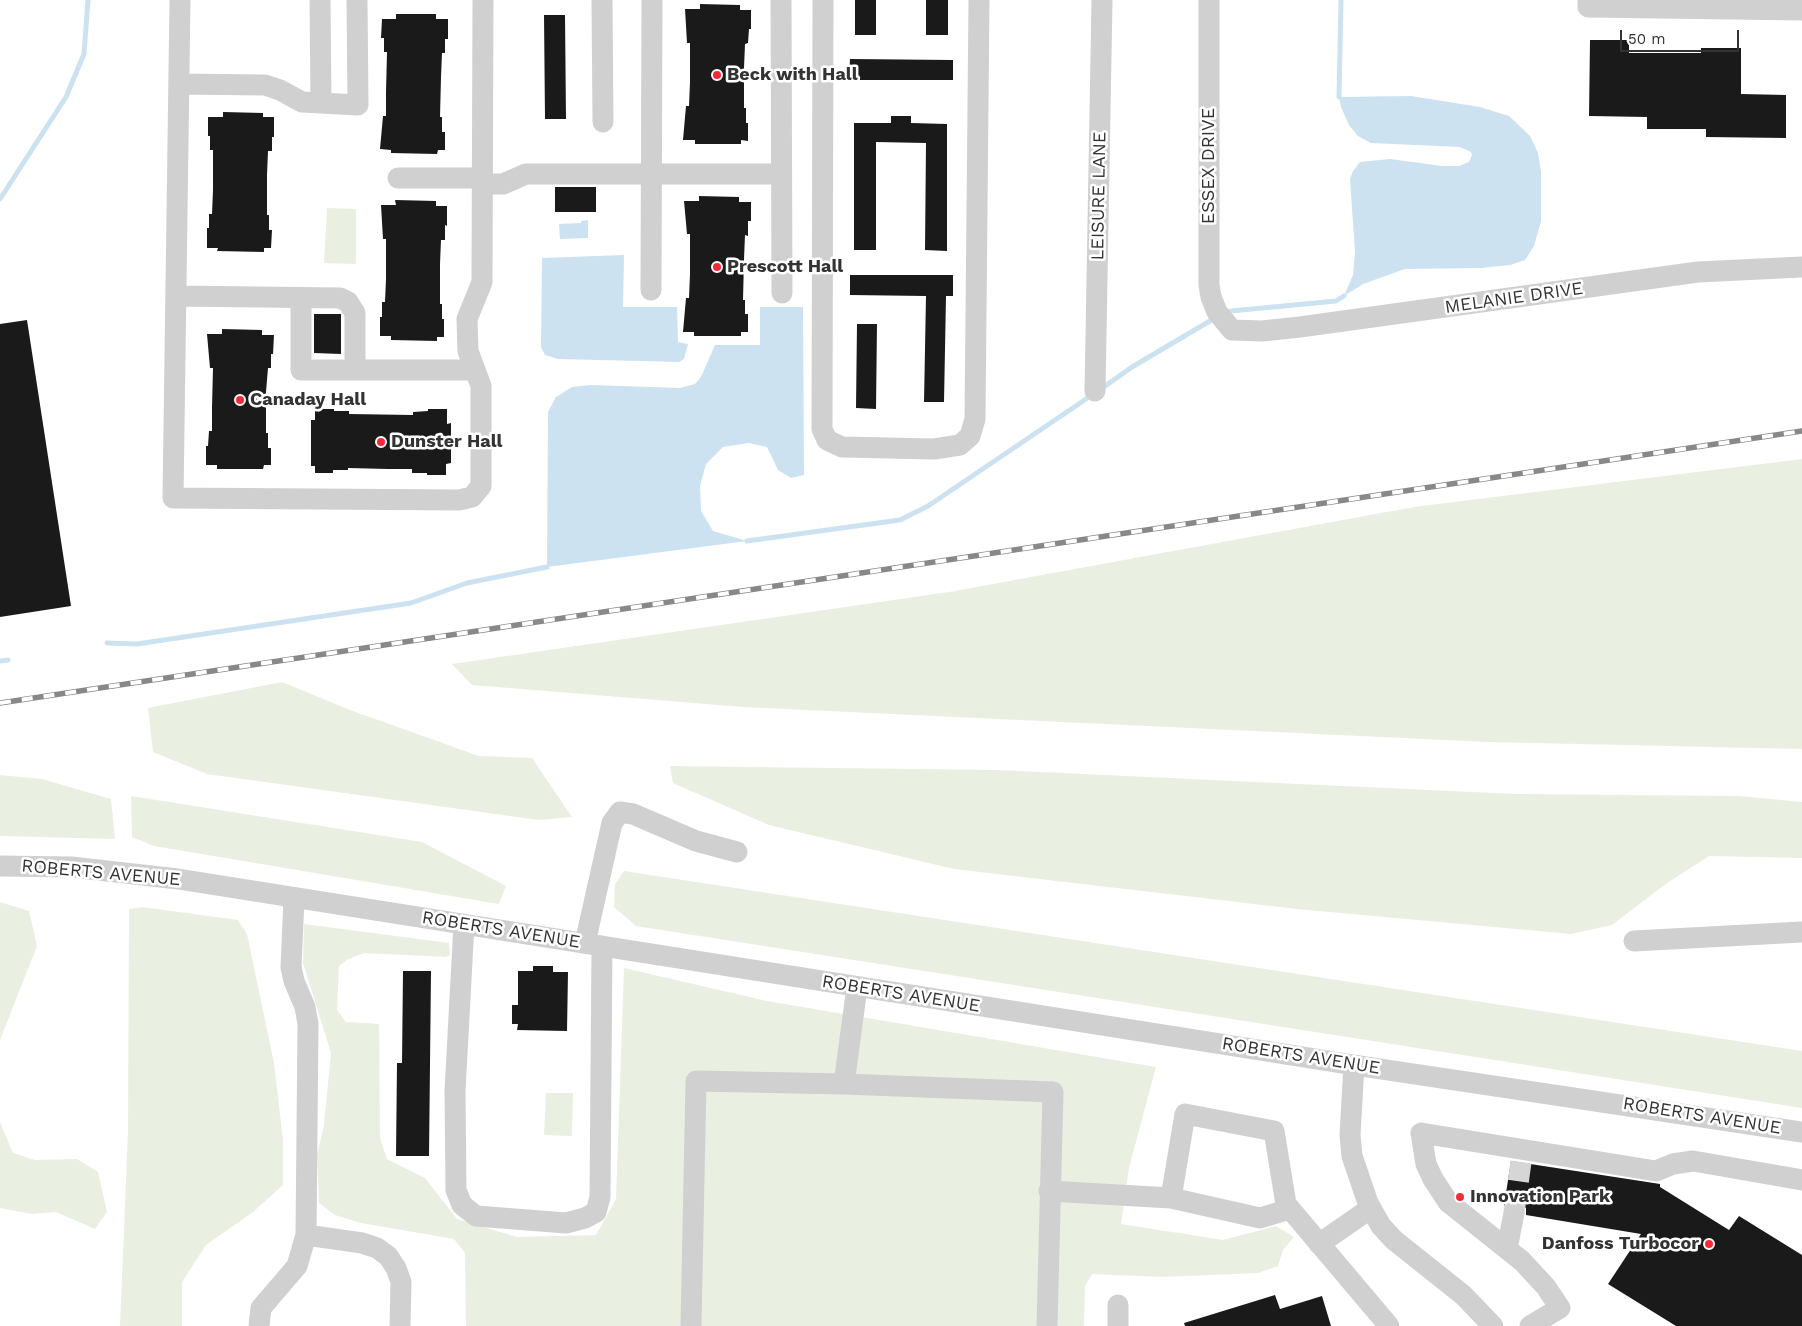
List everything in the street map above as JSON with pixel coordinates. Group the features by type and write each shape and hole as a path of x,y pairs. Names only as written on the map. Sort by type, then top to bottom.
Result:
{"street":[{"path":"180,0 173,498 459,500 472,497 482,486 481,386 468,351 467,319 482,282 482,0"},
{"path":"320,0 321,103"},
{"path":"179,84 265,85 280,90 302,102 358,105 357,0"},
{"path":"602,0 603,122"},
{"path":"651,290 652,0"},
{"path":"781,0 782,293"},
{"path":"823,0 822,429 826,440 842,446 934,449 960,445 970,436 975,420 979,0"},
{"name":"LEISURE LANE","path":"1095,391 1102,0"},
{"name":"ESSEX DRIVE","path":"1210,0 1209,285 1210,297 1223,320"},
{"path":"1588,0 1588,7 1802,10"},
{"path":"398,178 482,181 503,184 526,174 781,174"},
{"name":"MELANIE DRIVE","path":"1223,320 1240,332 1272,330 1698,272 1802,267"},
{"path":"176,296 340,298 353,307 355,313 355,370"},
{"path":"301,298 301,370 475,370"},
{"path":"464,924 455,1091 456,1190 462,1205 476,1216 566,1223 585,1218 596,1212 600,1198 593,944 612,823 620,812 633,814 696,841 737,852"},
{"name":"ROBERTS AVENUE","path":"0,866 81,868 178,879 1354,1065 1802,1132"},
{"path":"259,1326 261,1308 297,1266 306,1235 308,1024 305,1007 294,981 291,967 294,898"},
{"path":"1634,940 1802,932"},
{"path":"844,1084 856,987"},
{"path":"1354,1065 1350,1135 1352,1156 1359,1181 1371,1208 1394,1240 1463,1296 1493,1326"},
{"path":"691,1326 696,1081 844,1084 1053,1092 1047,1326"},
{"path":"1171,1198 1185,1114 1274,1131 1286,1204 1389,1326"},
{"path":"1530,1326 1560,1308 1546,1287 1522,1261 1448,1202 1432,1179 1426,1164 1421,1133 1522,1156 1656,1171 1673,1164 1693,1162 1802,1180"},
{"path":"1049,1191 1171,1198 1260,1218 1290,1209"},
{"path":"1319,1244 1371,1208"},
{"path":"1507,1249 1514,1213"},
{"path":"306,1235 362,1243 377,1248 388,1256 396,1268 401,1282 400,1326"},
{"path":"1118,1305 1118,1326"}],"green space":[{"path":"327,208 356,209 356,264 324,263"},
{"path":"1802,459 1802,749 1488,742 743,707 472,685 452,664 949,592 1414,507"},
{"path":"282,682 350,710 479,756 532,758 572,817 539,820 207,774 153,752 148,708"},
{"path":"670,766 996,770 1516,794 1739,796 1802,802 1802,858 1709,856 1667,883 1612,925 1571,934 1297,909 954,869 769,825 673,783"},
{"path":"0,775 42,779 111,799 115,839 0,836"},
{"path":"131,796 422,842 506,886 499,904 154,846 132,837"},
{"path":"624,871 1802,1051 1802,1108 636,926 614,907 615,884"},
{"path":"0,902 29,911 37,946 0,1040"},
{"path":"142,907 238,920 247,934 274,1063 283,1140 283,1185 253,1212 206,1245 182,1282 182,1326 120,1326 128,1132 129,909"},
{"path":"304,924 449,943 450,955 446,957 364,953 348,959 339,966 337,1010 346,1022 379,1024 380,1138 387,1159 425,1178 457,1219 517,1237 596,1235 616,1199 624,968 767,1001 1156,1067 1129,1168 1121,1224 1223,1240 1276,1226 1294,1237 1283,1250 1278,1266 1258,1273 1161,1277 1092,1274 1085,1286 1084,1326 466,1326 465,1253 454,1239 361,1223 335,1215 319,1203 317,1155 324,1125 331,1053 303,963"},
{"path":"546,1093 573,1093 572,1136 544,1135"},
{"path":"0,1122 13,1153 35,1160 77,1159 98,1172 107,1212 95,1229 56,1212 32,1214 0,1208"}],"water":[{"path":"1411,96 1480,107 1509,116 1530,136 1538,153 1541,172 1541,221 1534,246 1525,260 1510,265 1481,268 1405,269 1363,284 1344,296 1353,275 1355,252 1350,179 1360,162 1390,159 1442,166 1459,166 1469,162 1472,155 1471,152 1460,147 1371,143 1358,136 1349,125 1339,97"},
{"path":"588,220 588,238 560,239 559,224 581,223 581,221"},
{"path":"624,255 623,307 677,307 678,342 688,344 684,359 679,362 558,359 545,355 541,347 542,258"},
{"path":"760,307 803,307 804,475 791,478 778,470 767,447 749,443 723,447 706,464 700,486 701,511 713,531 747,541 547,567 548,412 556,397 572,387 590,385 680,388 695,384 701,377 715,345 760,345"}],"building":[{"path":"855,0 876,0 876,35 855,35"},
{"path":"926,0 948,0 948,35 926,35"},
{"name":"Beck with Hall","path":"700,4 740,5 740,10 751,10 751,29 749,29 748,43 745,44 744,68 744,108 746,108 746,123 748,123 748,141 741,140 741,144 695,144 695,140 683,140 686,106 689,106 690,82 690,43 687,43 685,9 700,9"},
{"path":"396,14 436,14 436,19 448,19 448,39 445,39 445,53 442,53 440,117 442,117 442,132 445,132 445,150 438,150 437,154 391,153 391,150 380,149 383,116 386,116 387,52 384,52 384,38 381,38 382,19 396,19"},
{"path":"544,15 565,15 566,119 545,119"},
{"path":"1590,40 1629,40 1629,53 1701,53 1701,48 1741,48 1741,94 1786,95 1786,138 1706,137 1706,129 1647,129 1647,117 1589,116"},
{"path":"850,59 953,60 953,80 849,80"},
{"path":"223,112 263,113 263,117 274,117 274,137 272,137 272,151 268,151 267,175 267,215 269,215 269,230 272,230 271,248 264,248 264,252 217,251 218,248 207,248 207,228 209,228 209,214 212,214 213,190 213,150 210,150 208,117 223,117"},
{"path":"891,116 911,116 911,123 947,124 947,251 925,250 926,143 876,142 876,250 854,250 854,123 891,123"},
{"path":"555,187 596,187 596,212 555,212"},
{"name":"Prescott Hall","path":"699,196 739,197 739,202 751,202 751,221 748,221 748,236 745,235 743,300 745,300 745,314 748,314 748,332 741,332 741,336 694,336 694,332 683,332 686,298 689,298 690,274 690,234 687,234 684,201 699,201"},
{"path":"395,200 436,201 436,206 447,206 447,226 445,225 445,240 441,240 440,264 440,304 442,304 442,319 444,319 444,337 437,337 437,341 391,340 391,336 380,336 380,317 382,317 382,302 385,302 386,279 386,239 383,239 381,205 396,205"},
{"path":"850,275 953,275 953,296 946,296 944,402 924,402 926,296 850,295"},
{"path":"314,314 341,314 341,354 314,353"},
{"path":"27,320 71,606 0,617 0,324"},
{"path":"857,324 877,324 876,409 856,408"},
{"name":"Canaday Hall","path":"222,329 262,330 262,335 274,335 273,354 271,354 271,368 268,368 266,392 266,433 268,433 268,448 271,448 271,465 264,465 263,469 217,469 217,465 206,465 206,446 208,446 209,431 212,431 213,368 210,368 207,334 222,334"},
{"name":"Dunster Hall","path":"315,409 349,411 349,414 413,415 413,412 428,411 428,409 447,409 447,424 451,423 451,463 446,464 446,475 412,473 412,469 348,468 348,470 333,470 333,473 315,473 315,466 311,466 311,420 315,420"},
{"path":"533,966 553,966 553,972 568,972 567,1031 517,1030 518,1024 512,1024 512,1005 518,1005 518,971 533,971"},
{"path":"403,971 431,971 429,1156 396,1156 397,1063 402,1063"},
{"name":"Danfoss Turbocor","path":"1511,1161 1660,1184 1660,1187 1729,1230 1739,1216 1802,1255 1802,1326 1676,1326 1608,1284 1641,1234 1526,1215 1526,1208 1517,1201 1509,1201 1504,1206"},
{"path":"1275,1295 1280,1309 1322,1296 1331,1326 1185,1326 1184,1323"}],"waterway":[{"path":"0,199 66,97 84,54 88,0"},
{"path":"1339,97 1341,0"},
{"path":"1225,314 1231,311 1336,301 1344,296"},
{"path":"1101,389 1132,367 1215,318"},
{"path":"747,541 900,520 928,506 1092,395"},
{"path":"107,643 137,644 411,603 467,583 547,567"},
{"path":"0,661 8,660"}],"tunnel":[{"path":"1514,1213 1521,1162"}],"railway":[{"path":"0,703 1802,431"}],"place":[{"name":"Beck with Hall","path":"717,75"},
{"name":"Prescott Hall","path":"717,267"},
{"name":"Canaday Hall","path":"240,400"},
{"name":"Dunster Hall","path":"381,442"},
{"name":"Innovation Park","path":"1460,1197"},
{"name":"Danfoss Turbocor","path":"1709,1244"}]}
